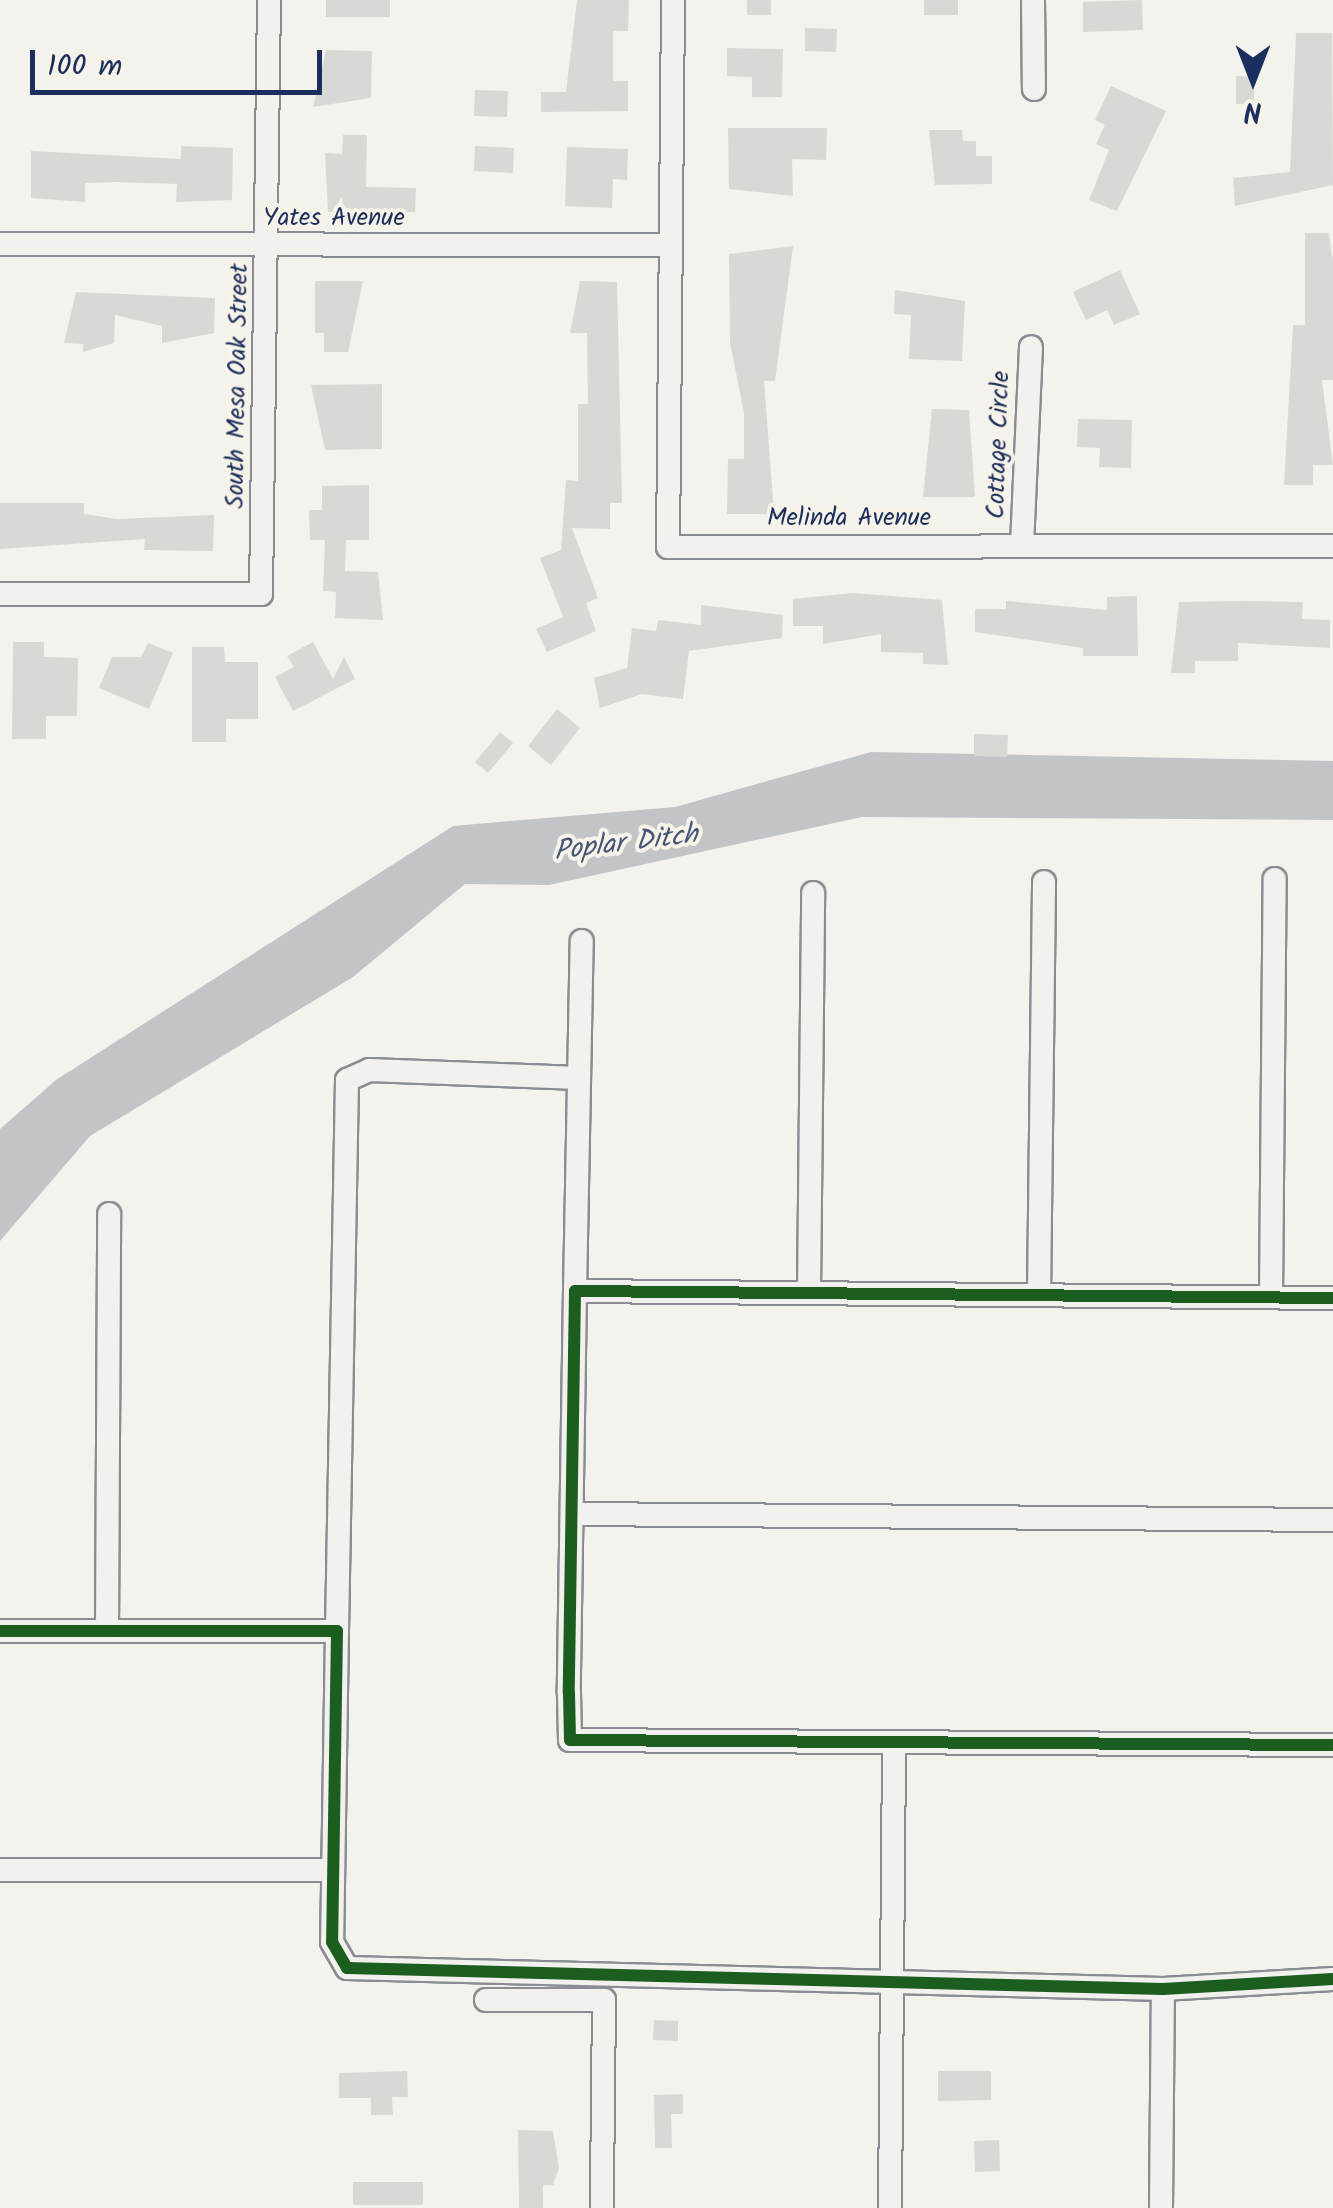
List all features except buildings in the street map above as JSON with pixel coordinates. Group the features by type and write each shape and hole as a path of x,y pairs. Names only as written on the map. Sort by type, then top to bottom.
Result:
{"street":[{"name":"South Mesa Oak Street","path":"0,594 261,594 269,0"},
{"path":"668,245 674,0"},
{"path":"1033,0 1034,88"},
{"name":"Yates Avenue","path":"0,244 668,245"},
{"name":"Melinda Avenue","path":"668,245 668,546 1333,546"},
{"name":"Cottage Circle","path":"1022,545 1031,347"},
{"path":"1270,1297 1275,879"},
{"path":"1039,1295 1044,882"},
{"path":"809,1293 813,893"},
{"path":"582,941 570,1740 1333,1746"},
{"path":"579,1078 369,1070 346,1080 332,1942 348,1968 1163,1989 1333,1979"},
{"path":"107,1631 109,1214"},
{"path":"575,1290 1333,1298"},
{"path":"572,1514 1333,1520"},
{"path":"0,1631 337,1631"},
{"path":"890,2208 894,1744"},
{"path":"0,1870 334,1870"},
{"path":"1161,2208 1163,1989"},
{"path":"486,2000 604,2000 602,2208"}],"water":[{"name":"Poplar Ditch","path":"871,752 1333,761 1333,820 862,817 549,885 465,884 353,977 90,1136 0,1241 0,1129 56,1080 453,826 675,807"}],"cycle path":[{"path":"1333,1298 575,1291 569,1693 570,1740 1333,1745"},
{"path":"0,1631 337,1631 332,1942 347,1968 1163,1989 1333,1979"}]}
